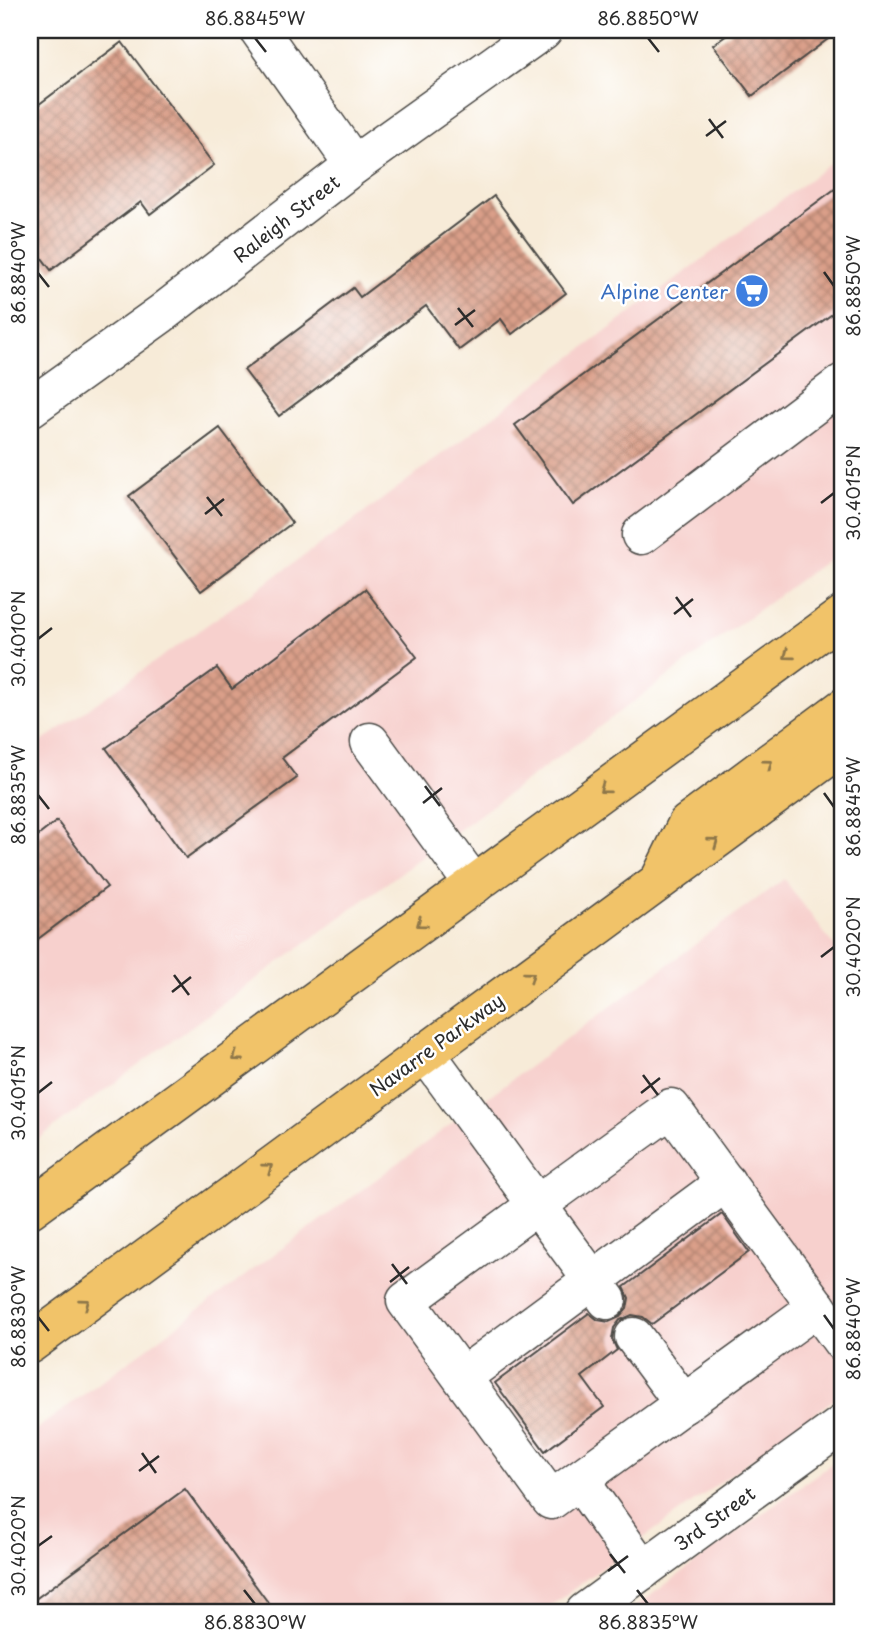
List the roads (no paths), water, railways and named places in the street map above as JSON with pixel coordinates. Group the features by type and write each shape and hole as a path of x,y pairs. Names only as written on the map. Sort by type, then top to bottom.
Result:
{"highway":[{"path":"30,1209 843,615"},
{"path":"658,883 687,824 843,708"},
{"name":"Navarre Parkway","path":"30,1344 843,746"}],"street":[{"path":"259,30 354,165"},
{"name":"Raleigh Street","path":"30,408 161,314 354,165 543,30"},
{"path":"641,535 843,383"},
{"path":"370,742 474,885"},
{"path":"425,1052 600,1290"},
{"path":"817,1307 551,1500 405,1301 671,1108 726,1182 817,1307 843,1343"},
{"path":"462,1377 600,1290 726,1182"},
{"path":"634,1337 684,1404"},
{"name":"3rd Street","path":"585,1612 843,1424"},
{"path":"579,1480 643,1570"}],"place":[{"name":"Alpine Center","path":"752,291"}]}
